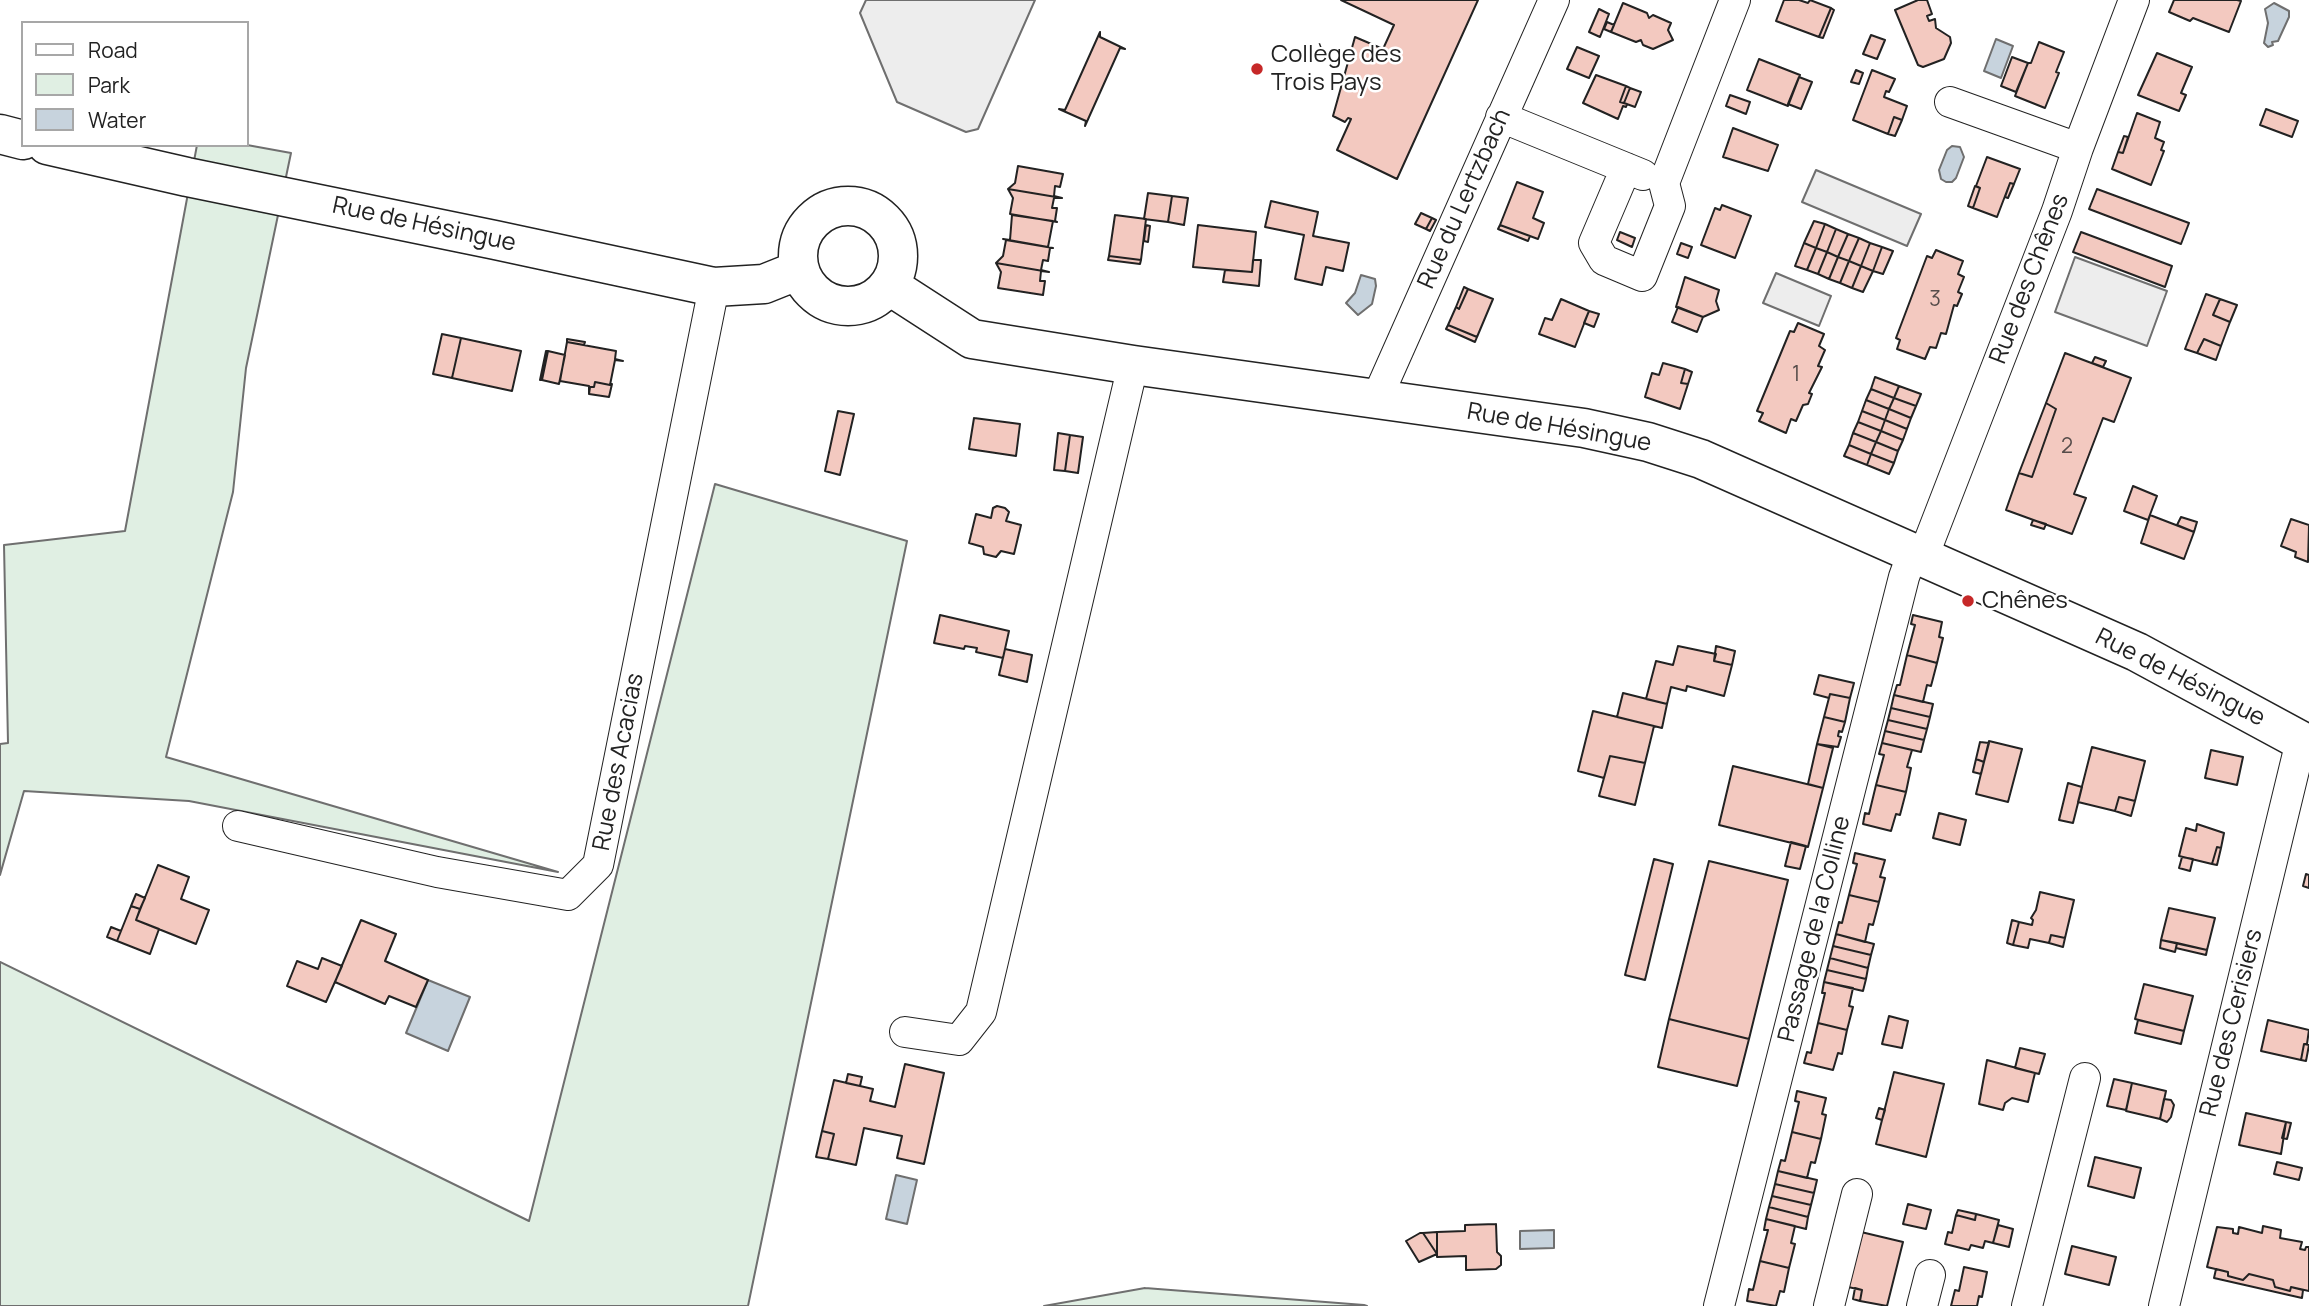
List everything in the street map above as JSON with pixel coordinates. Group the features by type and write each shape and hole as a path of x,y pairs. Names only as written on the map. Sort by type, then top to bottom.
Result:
{"main road":[{"path":"0,134 21,139"},
{"name":"Rue de Hésingue","path":"56,147 714,287 764,284 799,270"},
{"path":"843,205 870,209 891,227 898,246 898,267 890,286 878,297 864,304 848,307 832,304 817,296 806,285 799,270 797,252 802,235 812,220 826,210 843,205"},
{"name":"Rue de Hésingue","path":"890,286 972,339 1133,365 1584,428 1648,442 1700,459 2137,652 2305,743"}],"street":[{"name":"Rue du Lertzbach","path":"1377,398 1554,0"},
{"path":"1626,168 1594,243 1604,260 1642,276 1670,206 1664,183 1735,0"},
{"name":"Rue des Chênes","path":"1918,555 2057,211 2134,0"},
{"path":"1950,102 2078,148"},
{"path":"1501,117 1664,183"},
{"name":"Rue des Acacias","path":"238,826 437,872 568,895 598,866 714,287"},
{"path":"905,1032 959,1040 981,1012 1133,365"},
{"name":"Passage de la Colline","path":"1719,1306 1897,604 1918,555"},
{"name":"Rue des Cerisiers","path":"2164,1306 2305,743"},
{"path":"2027,1306 2085,1078"},
{"path":"1829,1306 1857,1194"},
{"path":"1922,1306 1930,1275"}],"green space":[{"path":"248,145 291,153 246,368 233,492 166,757 558,872 189,801 24,791 0,875 0,744 8,743 4,545 125,531 197,147"},
{"path":"715,484 907,541 748,1306 0,1306 0,962 529,1221"},
{"path":"1145,1288 1364,1305 1367,1306 1044,1306"}],"shaded area":[{"path":"866,0 1035,0 978,129 966,132 897,102 860,13"},
{"path":"1816,170 1921,214 1907,246 1802,202"},
{"path":"2075,257 2167,291 2147,346 2055,312"},
{"path":"1776,273 1831,296 1819,326 1763,303"}],"water":[{"path":"2274,3 2289,11 2289,17 2278,41 2272,42 2273,45 2268,47 2264,43 2268,23 2265,9"},
{"path":"1996,39 2013,46 2001,78 1984,71"},
{"path":"1952,146 1960,147 1964,157 1956,178 1952,182 1946,182 1941,179 1939,170 1947,150"},
{"path":"1361,275 1375,279 1376,286 1372,304 1358,315 1346,303 1355,293"},
{"path":"428,980 470,997 448,1051 406,1033"},
{"path":"896,1175 917,1180 907,1224 886,1219"},
{"path":"1554,1230 1554,1248 1520,1249 1520,1231"}],"building":[{"path":"1341,0 1478,0 1397,179 1337,150 1351,119 1348,118 1345,122 1333,116 1355,37 1383,49 1394,25"},
{"path":"1784,0 1808,3 1810,0 1831,8 1819,37 1776,21"},
{"path":"1918,0 1927,0 1932,14 1927,16 1929,21 1935,19 1936,28 1950,37 1951,43 1944,59 1923,67 1918,65 1895,10"},
{"path":"2174,0 2241,1 2229,32 2169,12"},
{"path":"1623,3 1647,13 1649,18 1653,15 1671,23 1668,30 1673,40 1653,49 1643,45 1641,40 1636,42 1611,32"},
{"path":"1831,8 1834,10 1823,38 1819,37"},
{"path":"1599,9 1609,14 1600,37 1589,32"},
{"path":"1607,22 1614,25 1611,32 1604,29"},
{"path":"1100,32 1100,37 1125,49 1120,48 1085,126 1086,121 1059,109 1065,110"},
{"path":"1871,35 1885,40 1877,59 1863,54"},
{"path":"2039,42 2064,52 2045,108 2015,96"},
{"path":"1577,47 1599,56 1589,78 1567,69"},
{"path":"2157,53 2192,67 2181,93 2186,95 2179,111 2138,95"},
{"path":"2012,57 2028,63 2016,92 2001,86"},
{"path":"1759,59 1800,75 1788,106 1747,90"},
{"path":"1856,70 1863,73 1859,84 1851,82"},
{"path":"1872,70 1895,79 1884,97 1907,106 1902,120 1894,117 1888,134 1853,120"},
{"path":"1596,75 1626,86 1620,102 1627,104 1626,107 1623,106 1618,119 1583,103"},
{"path":"1799,77 1812,82 1801,109 1788,104"},
{"path":"1626,86 1630,88 1624,103 1620,102"},
{"path":"1630,88 1641,92 1635,107 1624,103"},
{"path":"1730,95 1750,102 1746,114 1726,106"},
{"path":"2266,109 2298,121 2292,137 2260,125"},
{"path":"2137,113 2160,122 2155,138 2164,142 2161,150 2164,151 2151,185 2112,169 2118,152 2123,153"},
{"path":"1894,117 1902,120 1895,136 1888,134"},
{"path":"1733,128 1778,145 1768,171 1723,157"},
{"path":"2124,136 2128,137 2123,153 2118,152"},
{"path":"1987,157 2020,169 2014,184 2010,183 1997,217 1973,208 1980,188 1976,186"},
{"path":"1018,166 1063,174 1060,187 1055,186 1054,196 1062,198 1008,189 1015,183"},
{"path":"1517,182 1543,192 1533,218 1544,223 1538,239 1500,225"},
{"path":"2010,183 2014,184 2008,198 2005,197"},
{"path":"1975,186 1980,188 1973,208 1968,206"},
{"path":"1008,189 1062,198 1054,198 1052,208 1057,208 1057,222 1010,214 1013,198"},
{"path":"2097,189 2189,223 2181,244 2089,209"},
{"path":"1148,193 1172,196 1168,222 1144,219"},
{"path":"1172,196 1188,198 1184,225 1168,222"},
{"path":"1271,201 1318,212 1313,236 1349,243 1343,271 1326,267 1322,285 1295,279 1304,235 1265,227"},
{"path":"1722,205 1751,216 1735,258 1701,245 1715,208 1720,210"},
{"path":"1421,213 1432,218 1426,229 1415,224"},
{"path":"1012,215 1053,221 1048,247 1003,239 1010,240"},
{"path":"1115,215 1146,219 1141,260 1109,256"},
{"path":"1432,218 1436,220 1430,231 1426,229"},
{"path":"1814,221 1825,224 1816,248 1804,243"},
{"path":"1825,224 1836,229 1827,252 1816,248"},
{"path":"1146,225 1150,226 1148,242 1144,241"},
{"path":"1198,225 1256,232 1252,272 1193,267"},
{"path":"1500,225 1530,236 1528,241 1498,229"},
{"path":"1836,229 1848,234 1838,257 1827,252"},
{"path":"1620,232 1635,238 1632,247 1617,240"},
{"path":"2081,232 2172,266 2165,287 2073,252"},
{"path":"1848,234 1859,238 1849,261 1838,257"},
{"path":"1859,238 1870,243 1861,266 1849,261"},
{"path":"1006,240 1053,248 1050,248 1048,261 1043,260 1041,270 1049,272 996,263 1003,256"},
{"path":"1681,243 1692,247 1688,258 1677,254"},
{"path":"1804,243 1816,248 1807,270 1795,266"},
{"path":"1870,243 1882,247 1873,271 1861,266"},
{"path":"1882,247 1893,251 1883,274 1873,271"},
{"path":"1816,248 1827,252 1818,274 1807,270"},
{"path":"1936,250 1963,261 1958,274 1964,277 1958,292 1962,294 1957,306 1954,305 1946,334 1941,333 1936,348 1930,347 1925,359 1897,349 1900,340 1896,338 1927,256 1932,258"},
{"path":"1827,252 1838,257 1829,279 1818,274"},
{"path":"1109,256 1141,260 1140,264 1108,260"},
{"path":"1838,257 1849,261 1840,283 1829,279"},
{"path":"1253,260 1261,260 1259,286 1223,282 1225,270 1252,272"},
{"path":"1849,261 1861,266 1852,288 1840,283"},
{"path":"996,263 1049,272 1041,271 1040,281 1045,281 1043,295 998,288 1001,272"},
{"path":"1861,266 1873,271 1863,292 1852,288"},
{"path":"1685,277 1719,290 1716,301 1719,310 1703,317 1676,307"},
{"path":"1464,287 1468,289 1459,309 1456,307"},
{"path":"1468,289 1493,299 1477,337 1448,325"},
{"path":"2206,294 2220,299 2213,315 2230,322 2221,346 2204,339 2197,353 2185,349"},
{"path":"1561,299 1589,311 1575,347 1539,334 1545,318 1552,320"},
{"path":"2220,299 2237,305 2230,322 2213,315"},
{"path":"1678,307 1703,317 1697,332 1672,322"},
{"path":"1589,311 1599,314 1594,327 1584,323"},
{"path":"1798,323 1824,334 1819,346 1825,350 1818,366 1822,367 1809,393 1812,394 1808,404 1803,405 1796,421 1791,419 1786,433 1759,421 1763,413 1757,411 1790,331 1794,332"},
{"path":"1448,325 1477,337 1475,342 1446,329"},
{"path":"442,334 461,338 452,378 433,374"},
{"path":"461,338 521,351 512,391 452,378"},
{"path":"567,339 585,342 584,345 567,342"},
{"path":"2204,339 2221,346 2216,360 2197,353"},
{"path":"567,342 616,351 615,359 623,361 615,360 610,385 595,382 594,387 590,387 589,394 589,386 560,381"},
{"path":"546,351 548,351 540,380"},
{"path":"548,351 565,355 559,384 542,380"},
{"path":"2065,353 2131,378 2114,422 2103,418 2074,494 2086,498 2072,534 2006,510 2019,473 2032,477 2056,409 2046,403"},
{"path":"2095,357 2106,361 2103,367 2092,363"},
{"path":"1663,363 1685,369 1681,383 1688,384 1680,409 1645,397 1652,373 1659,375"},
{"path":"1685,369 1692,372 1688,384 1681,383"},
{"path":"1875,377 1899,386 1894,398 1871,389"},
{"path":"595,382 612,384 609,397 589,394 590,387 594,387"},
{"path":"1899,386 1921,394 1916,406 1894,398"},
{"path":"1871,389 1894,398 1889,409 1866,400"},
{"path":"1894,398 1916,406 1911,418 1889,409"},
{"path":"1866,400 1889,409 1885,420 1862,411"},
{"path":"2046,403 2056,409 2032,477 2019,473"},
{"path":"1889,409 1911,418 1907,429 1885,420"},
{"path":"838,411 854,414 840,475 825,471"},
{"path":"1862,411 1885,420 1881,431 1858,422"},
{"path":"974,418 1020,424 1016,456 969,449"},
{"path":"1885,420 1907,429 1903,440 1881,431"},
{"path":"1858,422 1881,431 1876,442 1853,433"},
{"path":"1881,431 1903,440 1898,451 1876,442"},
{"path":"1058,433 1070,435 1065,471 1054,470"},
{"path":"1853,433 1876,442 1871,454 1849,445"},
{"path":"1070,435 1083,437 1078,473 1065,471"},
{"path":"1876,442 1898,451 1894,463 1871,454"},
{"path":"1849,445 1871,454 1867,465 1844,456"},
{"path":"1871,454 1894,463 1889,474 1867,465"},
{"path":"2133,486 2157,496 2148,520 2124,511"},
{"path":"997,506 1009,512 1006,521 1021,525 1014,554 1001,551 996,557 984,554 983,547 969,543 976,514 991,518 993,508"},
{"path":"2150,515 2194,532 2184,559 2141,543"},
{"path":"2181,517 2197,522 2194,532 2177,525"},
{"path":"2291,519 2309,525 2308,562 2295,557 2296,552 2281,546"},
{"path":"2033,520 2046,524 2044,529 2031,525"},
{"path":"940,615 1009,631 1003,658 976,652 977,648 965,646 964,649 934,643"},
{"path":"1913,615 1942,622 1939,637 1943,638 1937,663 1907,655 1915,625 1911,624"},
{"path":"1678,646 1716,654 1714,661 1732,665 1724,696 1687,686 1686,691 1671,687 1667,704 1646,699 1656,661 1673,665"},
{"path":"1716,646 1735,651 1732,665 1714,661"},
{"path":"1005,649 1032,655 1027,682 999,675"},
{"path":"1907,655 1937,663 1931,686 1927,685 1923,702 1894,695 1897,685 1900,685"},
{"path":"1819,675 1854,683 1850,698 1830,694 1829,698 1814,694"},
{"path":"1623,693 1667,704 1662,728 1617,717"},
{"path":"1830,694 1850,698 1845,722 1824,717"},
{"path":"1894,695 1933,704 1930,717 1891,708"},
{"path":"1891,708 1930,717 1927,729 1888,720"},
{"path":"1593,711 1654,726 1645,763 1610,756 1604,778 1578,771"},
{"path":"1824,717 1845,722 1842,732 1839,731 1838,736 1841,737 1838,747 1817,744"},
{"path":"1888,720 1927,729 1924,740 1885,731"},
{"path":"1885,731 1924,740 1921,752 1882,743"},
{"path":"1989,741 2022,749 2008,802 1976,794"},
{"path":"1980,742 1989,743 1984,762 1976,759"},
{"path":"1882,743 1912,750 1907,767 1911,768 1906,792 1876,785 1884,755 1879,754"},
{"path":"1817,744 1833,748 1823,788 1808,784"},
{"path":"2092,747 2145,761 2135,801 2119,797 2115,811 2078,802"},
{"path":"2211,750 2243,757 2237,785 2205,778"},
{"path":"1610,756 1645,763 1635,805 1599,796"},
{"path":"1976,759 1984,762 1981,774 1973,772"},
{"path":"1733,766 1823,788 1808,847 1719,825"},
{"path":"2068,783 2082,787 2073,823 2059,820"},
{"path":"1876,785 1906,792 1900,815 1896,814 1891,831 1863,824 1865,813 1869,814"},
{"path":"2119,797 2135,801 2131,816 2115,811"},
{"path":"1939,813 1966,820 1960,845 1933,838"},
{"path":"2197,824 2224,833 2221,848 2217,847 2212,864 2179,856 2186,828 2196,831"},
{"path":"1791,842 1806,846 1800,869 1785,866"},
{"path":"2217,847 2221,848 2217,865 2212,864"},
{"path":"1855,853 1885,860 1880,877 1885,878 1879,902 1849,895 1857,864 1853,863"},
{"path":"2182,857 2193,859 2190,871 2179,868"},
{"path":"1654,859 1673,864 1645,980 1625,975"},
{"path":"1709,861 1788,880 1749,1039 1669,1019"},
{"path":"158,865 189,877 181,899 209,910 196,944 136,920"},
{"path":"2306,874 2309,875 2309,888 2303,886"},
{"path":"2040,892 2074,900 2065,938 2051,935 2049,943 2030,939 2028,948 2013,945 2019,922 2032,925 2031,918 2036,910"},
{"path":"136,894 145,898 140,909 131,906"},
{"path":"1849,895 1879,902 1873,925 1869,924 1865,942 1836,934 1839,922 1842,923"},
{"path":"131,906 140,909 136,920 159,929 150,954 117,941"},
{"path":"2169,908 2215,918 2207,950 2161,940"},
{"path":"361,920 396,934 385,961 428,980 416,1007 389,996 385,1004 335,982"},
{"path":"2012,920 2019,922 2013,945 2007,943"},
{"path":"111,927 121,931 117,941 107,937"},
{"path":"1836,934 1874,944 1871,955 1833,946"},
{"path":"2051,935 2065,938 2063,947 2049,943"},
{"path":"2161,940 2177,943 2175,952 2160,948"},
{"path":"2177,943 2207,950 2206,955 2176,948"},
{"path":"1833,946 1871,955 1868,968 1830,958"},
{"path":"322,958 342,966 326,1002 287,986 297,961 318,969"},
{"path":"1830,958 1868,968 1866,979 1827,970"},
{"path":"1827,970 1866,979 1863,991 1824,982"},
{"path":"1824,982 1853,988 1849,1006 1853,1007 1847,1030 1818,1023 1825,993 1822,993"},
{"path":"2144,984 2193,996 2184,1031 2135,1019"},
{"path":"1889,1016 1908,1021 1902,1048 1882,1044"},
{"path":"1669,1019 1749,1039 1737,1086 1658,1067"},
{"path":"2138,1020 2184,1031 2181,1044 2135,1033"},
{"path":"2268,1020 2309,1030 2301,1060 2261,1051"},
{"path":"1818,1023 1847,1030 1842,1054 1838,1053 1833,1070 1804,1063 1807,1052 1811,1053"},
{"path":"2304,1044 2309,1045 2306,1061 2301,1060"},
{"path":"2020,1048 2045,1054 2039,1074 2015,1068"},
{"path":"1987,1060 2035,1073 2028,1102 2012,1098 2005,1103 2003,1110 1979,1104"},
{"path":"905,1064 944,1073 924,1164 897,1158 902,1136 864,1128 856,1165 828,1159 834,1134 822,1131 834,1080 873,1089 870,1101 895,1107"},
{"path":"1894,1072 1944,1084 1926,1157 1876,1144"},
{"path":"848,1074 862,1077 860,1086 846,1083"},
{"path":"2114,1079 2132,1083 2126,1110 2107,1106"},
{"path":"2132,1083 2166,1091 2160,1119 2126,1111"},
{"path":"1797,1091 1826,1098 1821,1139 1792,1132 1799,1102 1795,1101"},
{"path":"2164,1099 2171,1100 2174,1105 2167,1122 2160,1119"},
{"path":"1879,1108 1885,1110 1882,1120 1876,1118"},
{"path":"2246,1113 2286,1122 2281,1154 2239,1145"},
{"path":"2286,1122 2291,1123 2287,1139 2282,1138"},
{"path":"822,1131 834,1134 828,1159 816,1157"},
{"path":"1792,1132 1821,1139 1815,1163 1811,1162 1807,1178 1778,1171 1781,1160 1785,1161"},
{"path":"2095,1157 2141,1168 2134,1198 2088,1186"},
{"path":"2277,1162 2302,1168 2299,1180 2274,1174"},
{"path":"1778,1171 1817,1180 1814,1193 1775,1184"},
{"path":"1775,1184 1814,1193 1811,1205 1772,1196"},
{"path":"1772,1196 1811,1205 1808,1217 1769,1207"},
{"path":"1908,1204 1931,1210 1926,1229 1903,1224"},
{"path":"1769,1207 1808,1217 1806,1229 1766,1219"},
{"path":"1958,1210 1976,1214 1975,1220 1956,1215"},
{"path":"1976,1214 1999,1220 1993,1243 1985,1241 1983,1248 1971,1245 1969,1250 1945,1244 1948,1232 1952,1233 1956,1215 1975,1220"},
{"path":"1766,1219 1795,1226 1791,1243 1795,1244 1789,1268 1760,1261 1768,1230 1764,1230"},
{"path":"1496,1224 1497,1252 1501,1256 1501,1265 1496,1269 1466,1270 1466,1256 1437,1257 1437,1232 1465,1231 1465,1225"},
{"path":"1998,1225 2013,1229 2009,1247 1993,1243"},
{"path":"2263,1226 2281,1230 2280,1238 2302,1242 2300,1249 2309,1247 2309,1291 2291,1287 2290,1291 2275,1287 2273,1280 2249,1274 2243,1280 2228,1276 2228,1272 2207,1267 2217,1227 2233,1229 2233,1233 2238,1234 2239,1227 2262,1233"},
{"path":"1437,1232 1437,1254 1423,1233"},
{"path":"1861,1232 1903,1242 1887,1306 1860,1301 1862,1290 1848,1287"},
{"path":"1423,1233 1437,1254 1419,1262 1406,1241"},
{"path":"2072,1246 2116,1257 2109,1285 2065,1274"},
{"path":"1760,1261 1789,1268 1784,1292 1780,1291 1776,1306 1747,1301 1749,1289 1753,1290"},
{"path":"1964,1267 1987,1272 1982,1297 1979,1296 1977,1306 1951,1306 1955,1290 1959,1291"},
{"path":"2216,1269 2243,1280 2249,1274 2273,1280 2275,1287 2290,1291 2291,1287 2303,1290 2302,1298 2214,1278"},
{"path":"1855,1288 1862,1290 1860,1301 1853,1299"}],"place":[{"name":"Collège des Trois Pays","path":"1257,69"},
{"name":"Chênes","path":"1968,601"}]}
